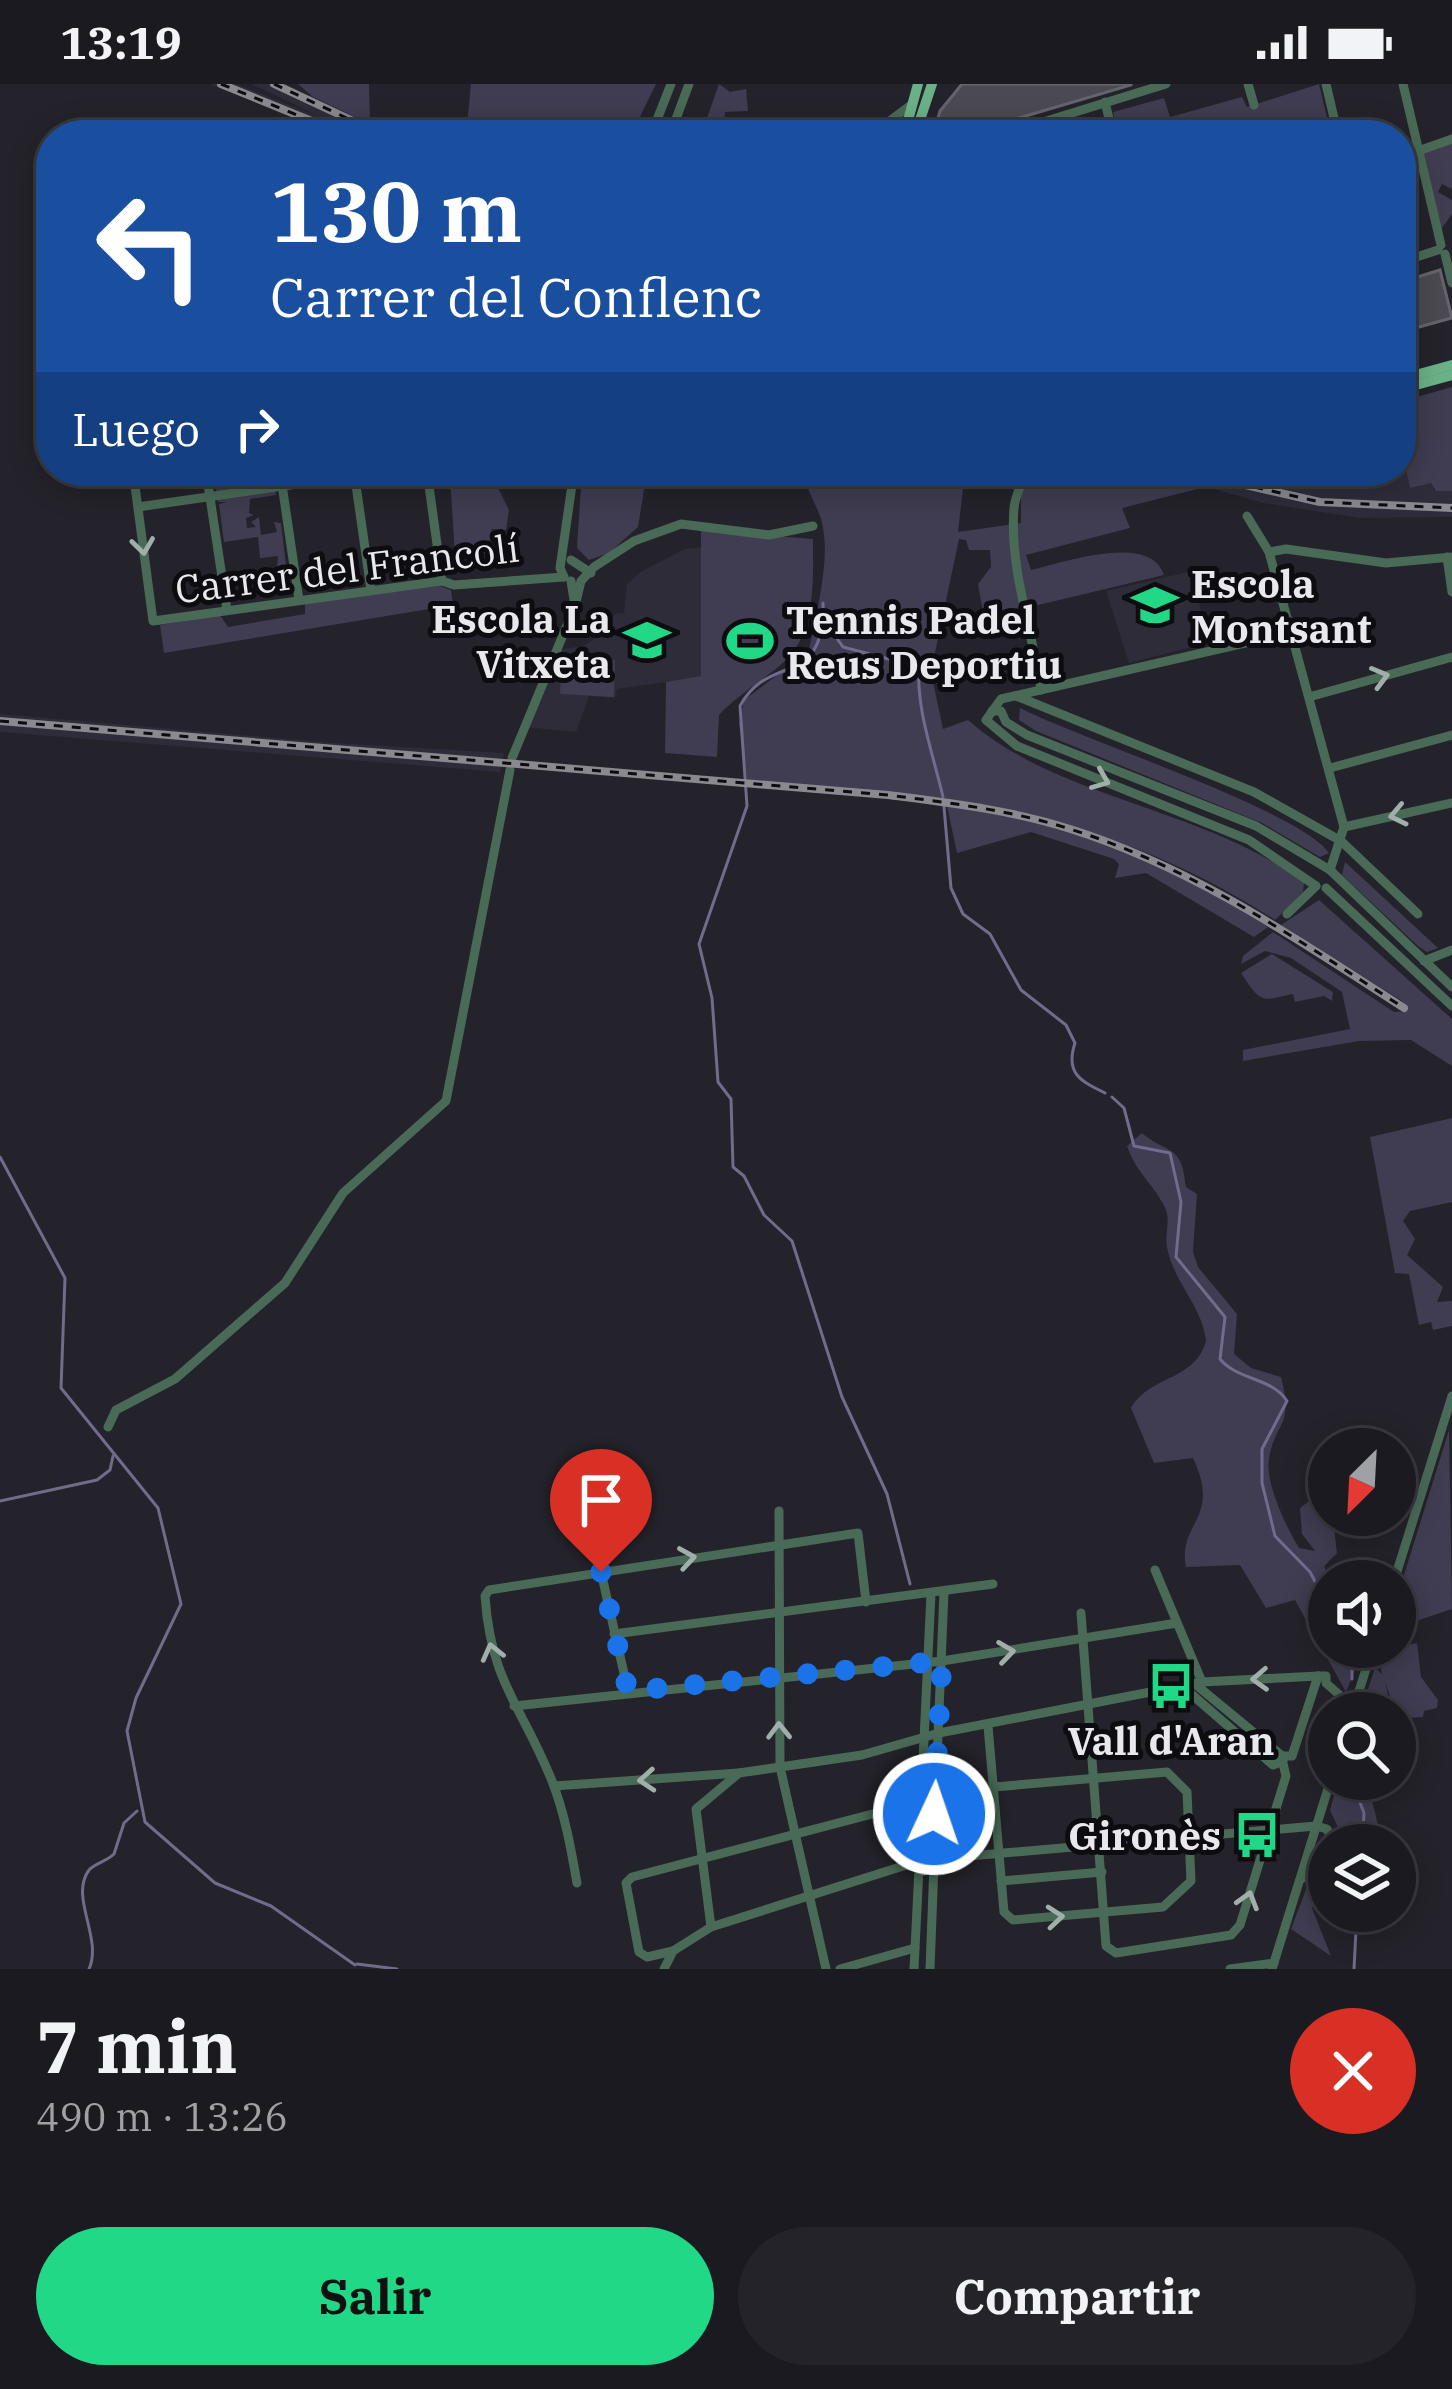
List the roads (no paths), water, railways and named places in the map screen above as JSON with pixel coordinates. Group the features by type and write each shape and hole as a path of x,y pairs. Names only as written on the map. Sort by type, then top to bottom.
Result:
{"main road":[{"path":"908,120 918,84"},
{"path":"920,120 932,84"},
{"path":"1416,375 1452,365"},
{"path":"1416,385 1452,375"}],"street":[{"path":"657,120 670,84"},
{"path":"676,120 689,84"},
{"path":"1048,120 1166,84"},
{"path":"1248,84 1254,105"},
{"path":"1326,84 1334,120"},
{"path":"1403,84 1412,120"},
{"path":"1106,102 1110,120"},
{"path":"891,120 911,105"},
{"path":"1416,138 1452,283"},
{"path":"1416,152 1452,140"},
{"path":"1416,258 1445,249"},
{"path":"135,486 138,507 275,486"},
{"path":"208,486 226,610"},
{"path":"282,486 298,600"},
{"path":"357,486 371,590"},
{"path":"429,486 442,581"},
{"path":"108,1427 116,1411 176,1379 285,1283 343,1193 446,1101 511,764 575,605 580,572 566,543 572,486"},
{"path":"1021,486 1014,507 1015,533 1030,653 1042,690"},
{"name":"Carrer del Francolí","path":"138,507 153,621 442,581 454,585 580,572"},
{"path":"1247,516 1269,552 1344,827 1328,871 1287,914"},
{"path":"580,572 634,541 681,524 769,535 814,526"},
{"path":"1269,552 1286,548 1386,563 1450,557 1452,592"},
{"path":"1289,633 1001,699 986,720 1017,746 1249,840 1318,884 1452,1006"},
{"path":"1309,697 1452,657"},
{"path":"1016,696 1254,792 1341,841 1418,914"},
{"path":"992,711 1004,713 1006,722"},
{"path":"995,730 1006,722"},
{"path":"1006,722 1256,826 1328,871 1452,988"},
{"path":"1330,768 1452,735"},
{"path":"1344,827 1452,803"},
{"path":"1318,884 1328,871"},
{"path":"1424,961 1452,950"},
{"path":"1401,1560 1452,1396"},
{"path":"779,1511 780,1767 826,1969"},
{"path":"577,1883 554,1786 488,1644 489,1590 858,1533 866,1602"},
{"path":"1082,1613 1106,1946 1116,1952 1231,1935 1240,1925 1286,1776 1279,1760 1198,1683 1155,1570"},
{"path":"601,1572 628,1691"},
{"path":"614,1634 993,1584"},
{"path":"914,1969 939,1733 944,1592"},
{"path":"930,1969 922,1801 931,1594"},
{"path":"514,1706 942,1661 1177,1623"},
{"path":"554,1786 740,1773 862,1755 939,1733 1198,1683 1320,1680 1333,1692"},
{"path":"1279,1760 1292,1756 1320,1680"},
{"path":"1181,1686 1279,1760"},
{"path":"988,1726 1004,1912 1013,1920 1163,1907 1179,1897 1193,1872 1187,1792 1176,1777 1156,1770 994,1787"},
{"path":"711,1927 696,1809 740,1773"},
{"path":"922,1801 632,1876 626,1883 639,1952 647,1958 673,1951 711,1927 923,1862 999,1850 1308,1826"},
{"path":"1230,1969 1273,1966 1308,1853"},
{"path":"1001,1881 1102,1872"},
{"path":"1300,1880 1308,1874"},
{"path":"840,1969 915,1948"},
{"path":"664,1969 673,1951"}],"waterway":[{"path":"823,603 815,648 806,659 752,689 740,706 747,806 699,944 712,998 718,1082 731,1099 733,1167 744,1176 764,1215 792,1241 842,1397 887,1494 910,1584"},
{"path":"826,623 843,647 919,667 923,715 943,797"},
{"path":"944,807 951,888 963,914 990,934 1021,990 1066,1025 1075,1043 1072,1062 1077,1075 1105,1093"},
{"path":"1112,1097 1124,1108 1134,1146 1170,1153 1181,1202 1176,1257 1225,1317 1220,1359 1287,1401 1262,1449 1262,1483 1275,1536 1308,1570"},
{"path":"0,1157 65,1278 61,1388 158,1508 181,1604 136,1698 127,1731 145,1822 215,1883 271,1906 355,1965"},
{"path":"0,1501 97,1480 110,1470 113,1456"},
{"path":"1352,1668 1352,1679"},
{"path":"1359,1800 1363,1824"},
{"path":"89,1969 92,1944 84,1881 91,1868 114,1854 124,1823 137,1811"},
{"path":"1354,1969 1356,1932"},
{"path":"357,1964 397,1969"}],"railway":[{"path":"221,84 309,120"},
{"path":"274,84 351,120"},
{"path":"1250,486 1320,502 1452,508"},
{"path":"0,721 888,795 1003,812 1070,829 1159,863 1243,907 1404,1008"}],"place":[{"name":"Escola Montsant","path":"1155,605"},
{"name":"Escola La Vitxeta","path":"647,640"},
{"name":"Tennis Padel Reus Deportiu","path":"750,641"},
{"name":"Vall d'Aran","path":"1171,1686"},
{"name":"Gironès","path":"1257,1835"}]}
